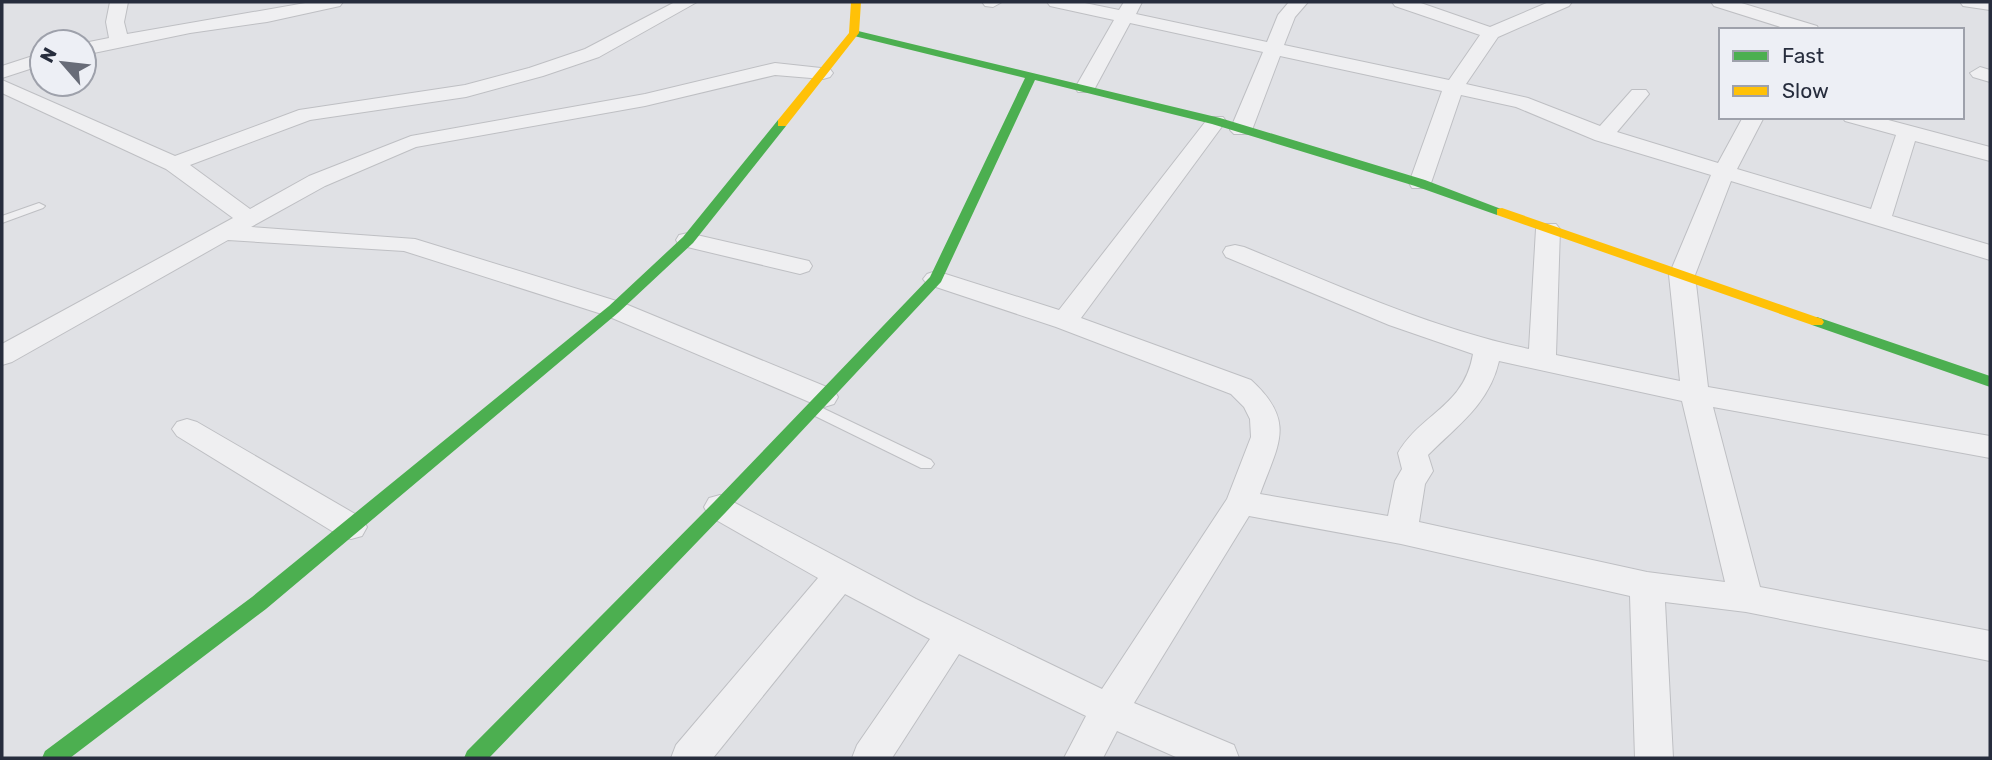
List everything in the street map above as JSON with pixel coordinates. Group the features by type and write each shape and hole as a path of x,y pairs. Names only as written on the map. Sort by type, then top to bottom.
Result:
{"street":[{"path":"119,41 116,22 120,2"},
{"path":"98,46 267,17 334,2"},
{"path":"174,164 306,114 466,91 536,72 592,53 688,2"},
{"path":"53,758 259,603 614,309 688,240 854,33 856,2"},
{"path":"1056,2 1129,9 1274,48 1549,111 1603,135 1990,253"},
{"path":"1241,130 1287,15 1299,2"},
{"path":"1401,2 1491,33"},
{"path":"1420,183 1454,88 1491,33 1563,2"},
{"path":"1720,2 1804,28"},
{"path":"1969,2 1990,5"},
{"path":"1085,88 1129,9"},
{"path":"854,33 1216,121 1420,183 1990,382"},
{"path":"2,72 28,64"},
{"path":"2,356 317,181 411,142 645,100 775,69 823,72"},
{"path":"475,758 720,507 936,278 1032,75"},
{"path":"2,86 174,164 249,219"},
{"path":"1603,135 1639,94"},
{"path":"1746,598 1695,394 1682,275 1723,173 1753,119"},
{"path":"1859,119 1990,154"},
{"path":"1065,321 1216,121"},
{"path":"1879,219 1907,133"},
{"path":"1542,361 1548,229"},
{"path":"224,233 406,244 614,309 818,403"},
{"path":"688,240 800,266"},
{"path":"1235,252 1398,319 1487,349 1695,394 1990,447"},
{"path":"936,278 1065,321 1241,387 1256,401 1265,419 1266,438 1241,503 1108,711 1083,758"},
{"path":"1401,531 1410,481 1418,471 1413,453 1467,400 1480,383 1486,368 1487,349"},
{"path":"187,429 351,527"},
{"path":"1241,503 1401,531 1647,586 1746,598 1990,646"},
{"path":"720,507 839,577 1108,711 1220,758"},
{"path":"690,758 839,577"},
{"path":"1647,586 1654,758"},
{"path":"871,758 953,633"}],"lane":[{"path":"2,220 39,206"},
{"path":"818,403 926,464"}],"traffic: fast":[{"path":"854,33 1216,121 1420,183 1502,212"},
{"path":"475,758 720,507 936,279 1032,75"},
{"path":"53,758 259,603 614,309 688,240 782,123"},
{"path":"1817,322 1990,382"}],"traffic: slow":[{"path":"782,123 854,33 856,2"},
{"path":"1502,212 1817,322"}]}
